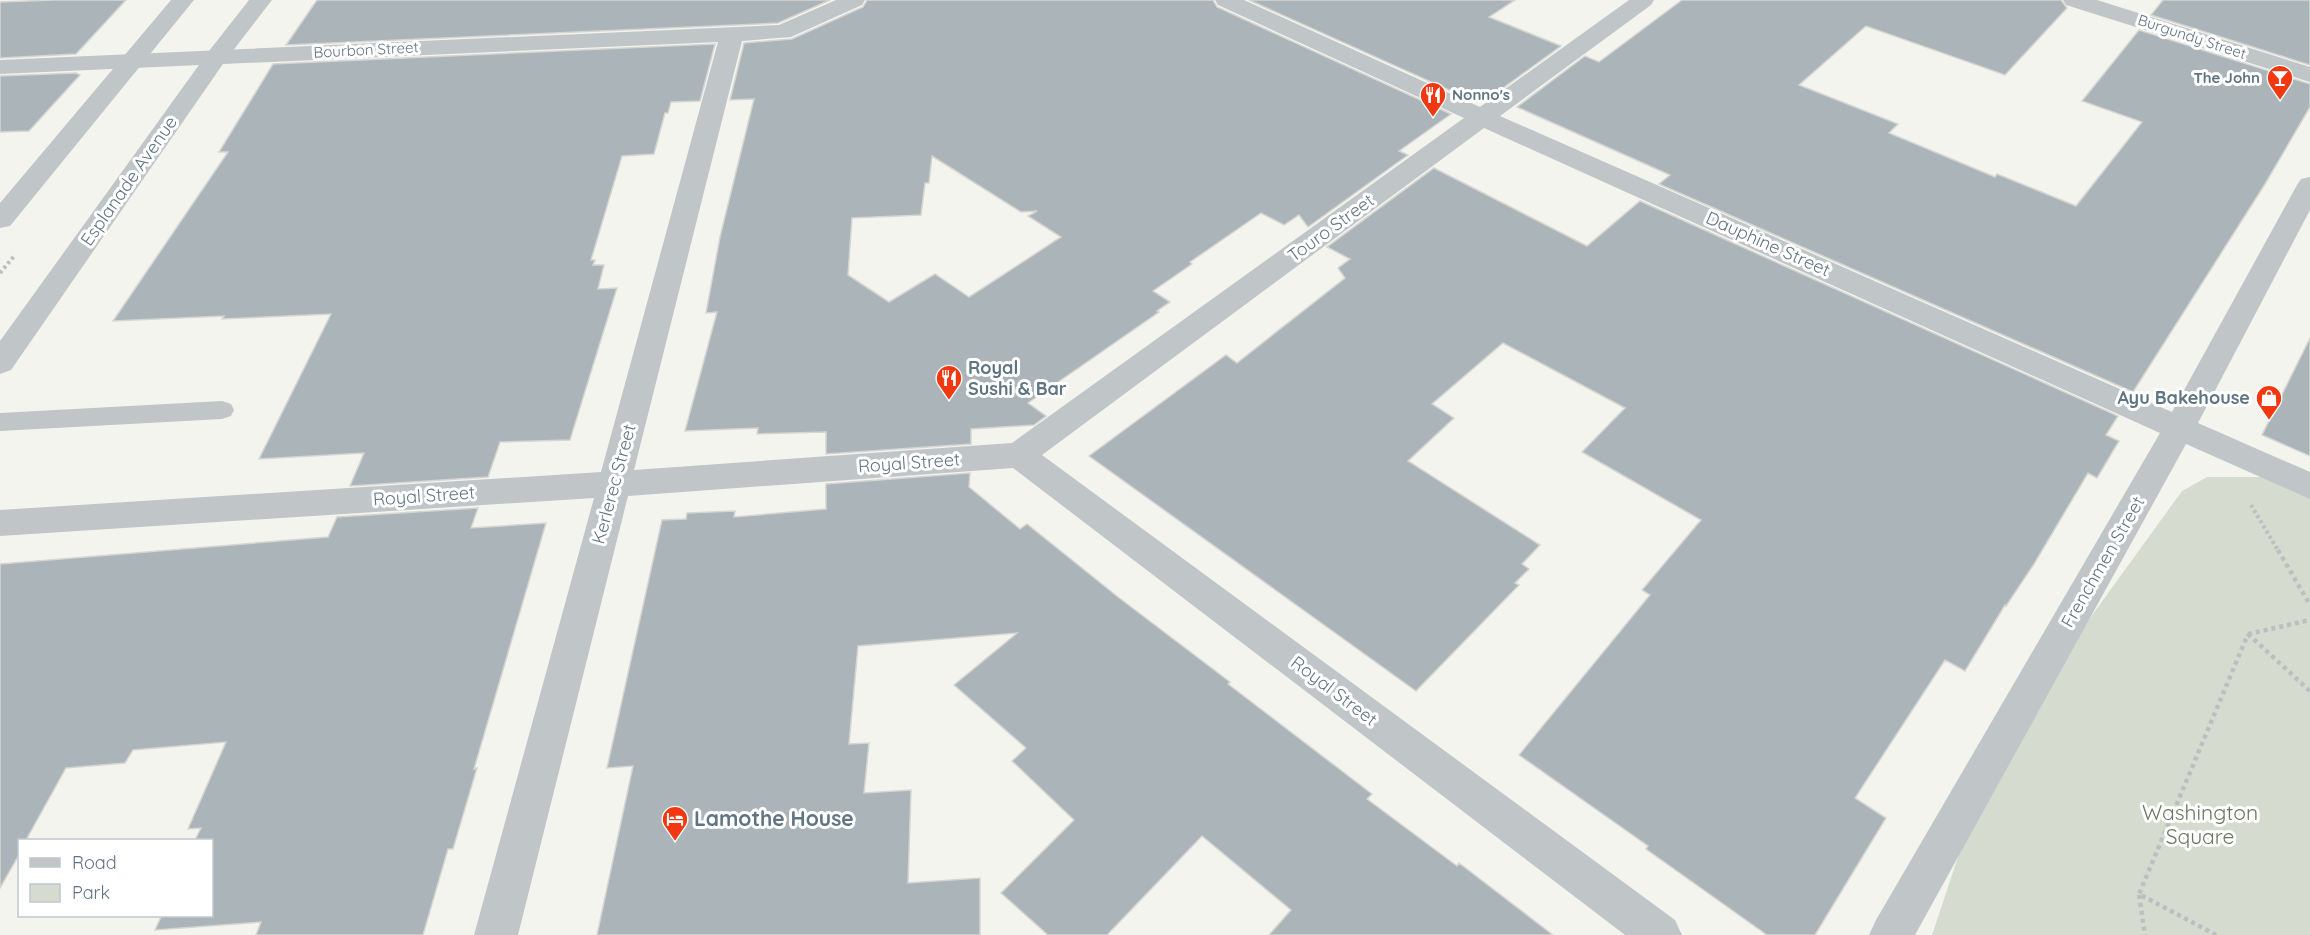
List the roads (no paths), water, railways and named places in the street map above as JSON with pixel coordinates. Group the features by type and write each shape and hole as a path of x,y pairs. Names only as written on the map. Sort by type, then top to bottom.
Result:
{"street":[{"path":"0,220 183,0"},
{"name":"Esplanade Avenue","path":"0,363 217,56 261,0"},
{"name":"Bourbon Street","path":"0,67 783,32 855,0"},
{"name":"Dauphine Street","path":"1226,0 1483,118 2310,486"},
{"name":"Touro Street","path":"1019,455 1643,0"},
{"name":"Burgundy Street","path":"2074,0 2310,75"},
{"name":"Kerlerec Street","path":"496,935 732,34"},
{"name":"Frenchmen Street","path":"1891,935 2180,427 2310,185"},
{"name":"Royal Street","path":"0,524 1019,455 1660,935"}],"lane":[{"path":"0,422 222,410"}],"place":[{"name":"The John","path":"2280,101"},
{"name":"Nonno's","path":"1433,118"},
{"name":"Royal Sushi & Bar","path":"949,401"},
{"name":"Ayu Bakehouse","path":"2269,421"},
{"name":"Lamothe House","path":"675,842"}],"park label":[{"name":"Washington Square","path":"2200,825"}]}
